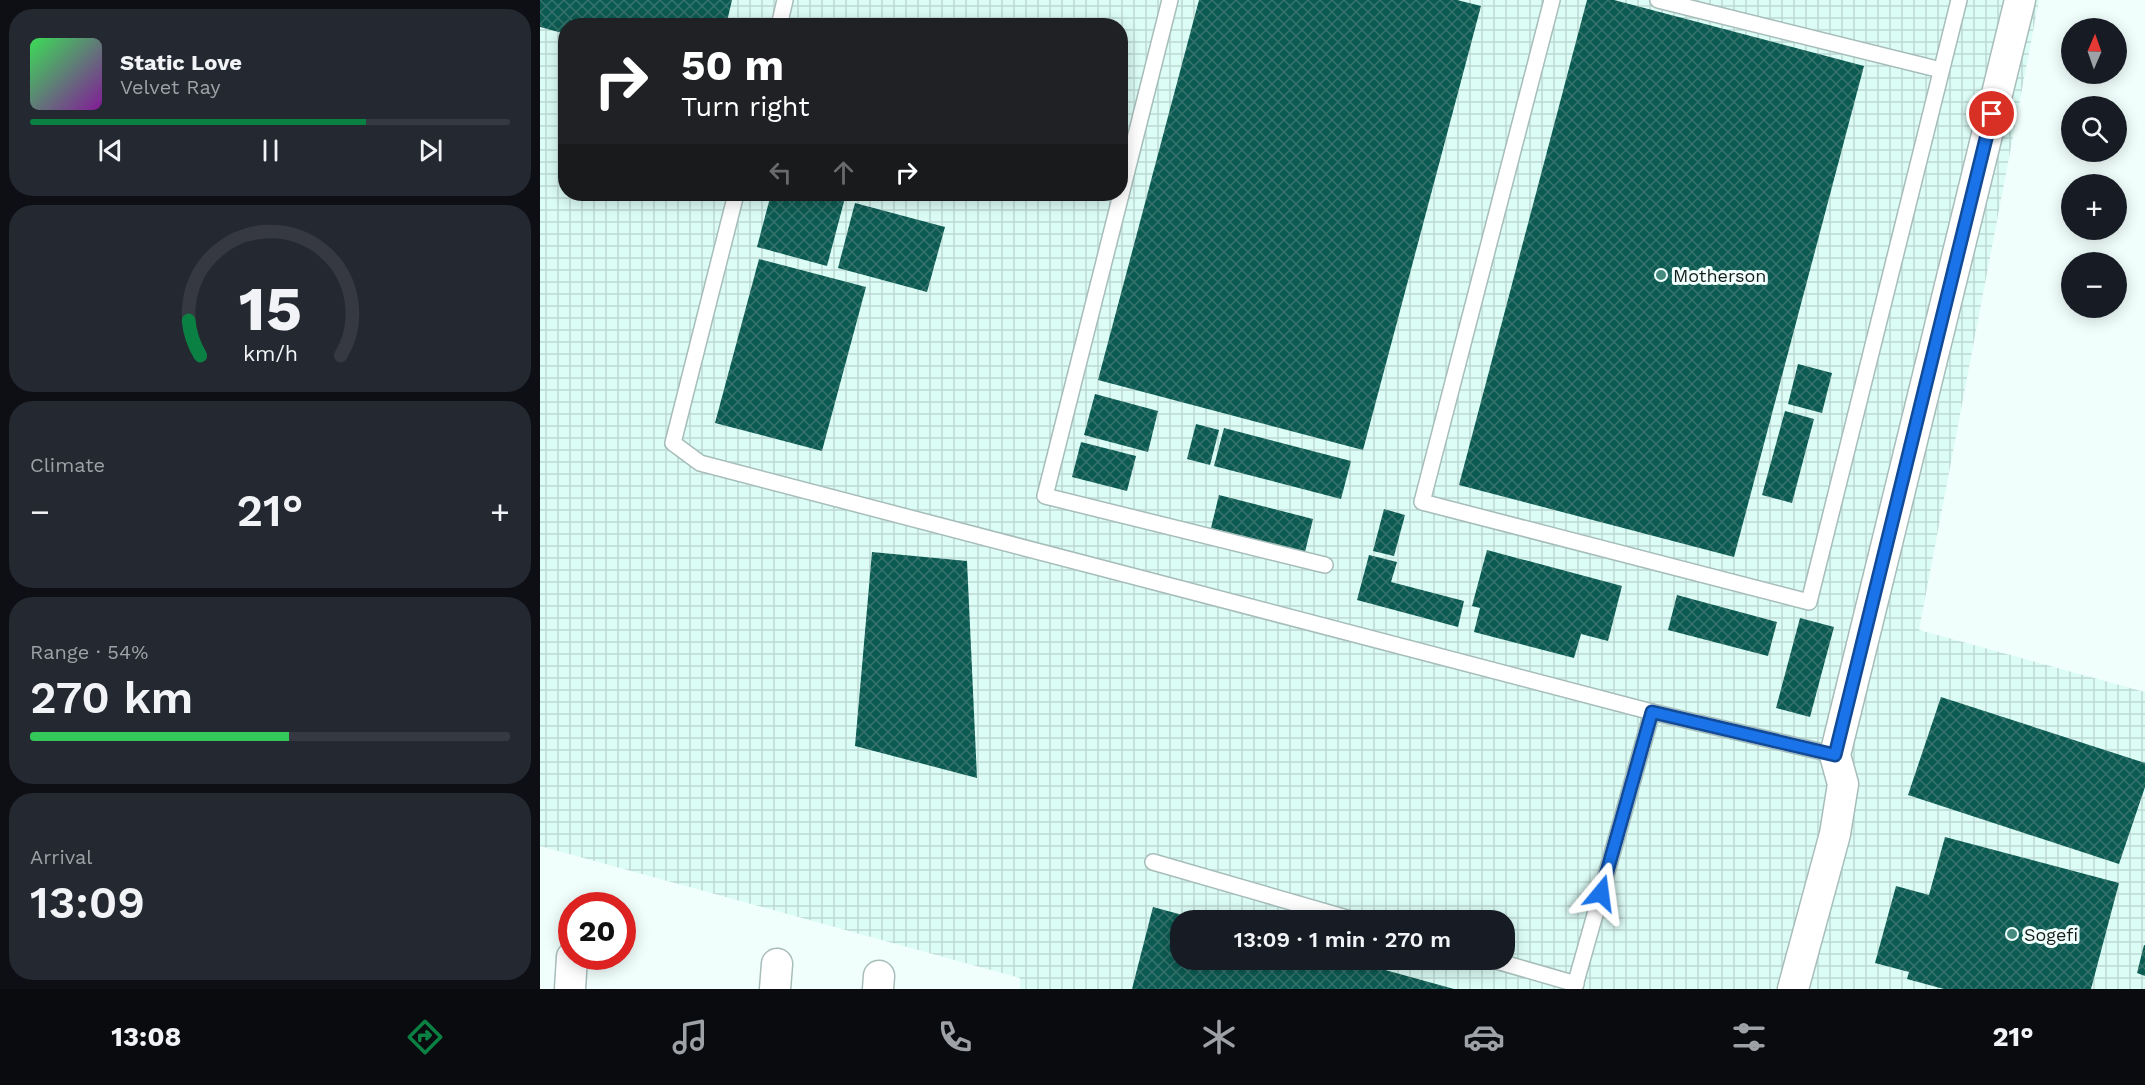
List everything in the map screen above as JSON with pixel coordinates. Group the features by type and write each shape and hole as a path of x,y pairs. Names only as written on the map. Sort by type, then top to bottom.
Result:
{"street":[{"path":"1793,989 1835,834 1843,784 1835,755 2020,0"},
{"path":"570,989 571,970"}],"lane":[{"path":"780,18 785,0"},
{"path":"1128,167 1170,0"},
{"path":"1552,0 1422,502 1809,602 1959,0"},
{"path":"1658,0 1941,70"},
{"path":"734,201 673,443 700,463 1652,712 1835,755"},
{"path":"1119,201 1045,496 1325,565"},
{"path":"1515,967 1575,986 1652,712"},
{"path":"1153,862 1319,910"}],"shaded area":[{"path":"540,0 2039,0 1919,630 2145,692 2145,989 1020,989 1020,978 540,846"}],"building":[{"path":"540,0 732,0 728,18 558,18 558,32 540,27"},
{"path":"1199,0 1457,0 1481,6 1363,450 1098,380"},
{"name":"Motherson","path":"1587,0 1614,0 1864,66 1734,557 1459,485"},
{"path":"769,201 844,201 827,266 757,247"},
{"path":"855,203 945,227 927,292 838,268"},
{"path":"759,259 866,287 822,451 715,423"},
{"path":"1798,364 1832,373 1822,413 1788,404"},
{"path":"1095,394 1158,411 1148,452 1084,435"},
{"path":"1785,411 1814,419 1792,503 1762,495"},
{"path":"1196,424 1219,430 1210,465 1187,459"},
{"path":"1224,428 1351,461 1341,499 1214,466"},
{"path":"1081,442 1136,456 1127,491 1072,477"},
{"path":"1219,495 1313,519 1305,552 1211,528"},
{"path":"1384,509 1405,515 1394,556 1373,551"},
{"path":"1487,550 1622,586 1608,641 1581,634 1574,658 1474,632 1480,608 1472,606"},
{"path":"872,552 967,561 977,778 855,746"},
{"path":"1369,555 1397,562 1391,582 1464,601 1458,627 1357,600"},
{"path":"1677,595 1777,622 1768,656 1668,630"},
{"path":"1800,618 1834,627 1810,717 1776,708"},
{"path":"1941,697 2145,763 2145,787 2119,864 1908,795"},
{"name":"Sogefi","path":"1945,837 2119,883 2091,989 1944,989 1907,979 1909,972 1875,963 1896,886 1929,895"},
{"path":"1153,907 1170,912 1170,970 1385,970 1454,989 1132,989"},
{"path":"2145,945 2145,976 2137,973"}],"place":[{"name":"Motherson","path":"1661,275"},
{"name":"Sogefi","path":"2012,934"}],"route":[{"path":"1601,893 1652,712 1835,755 1992,114"}]}
